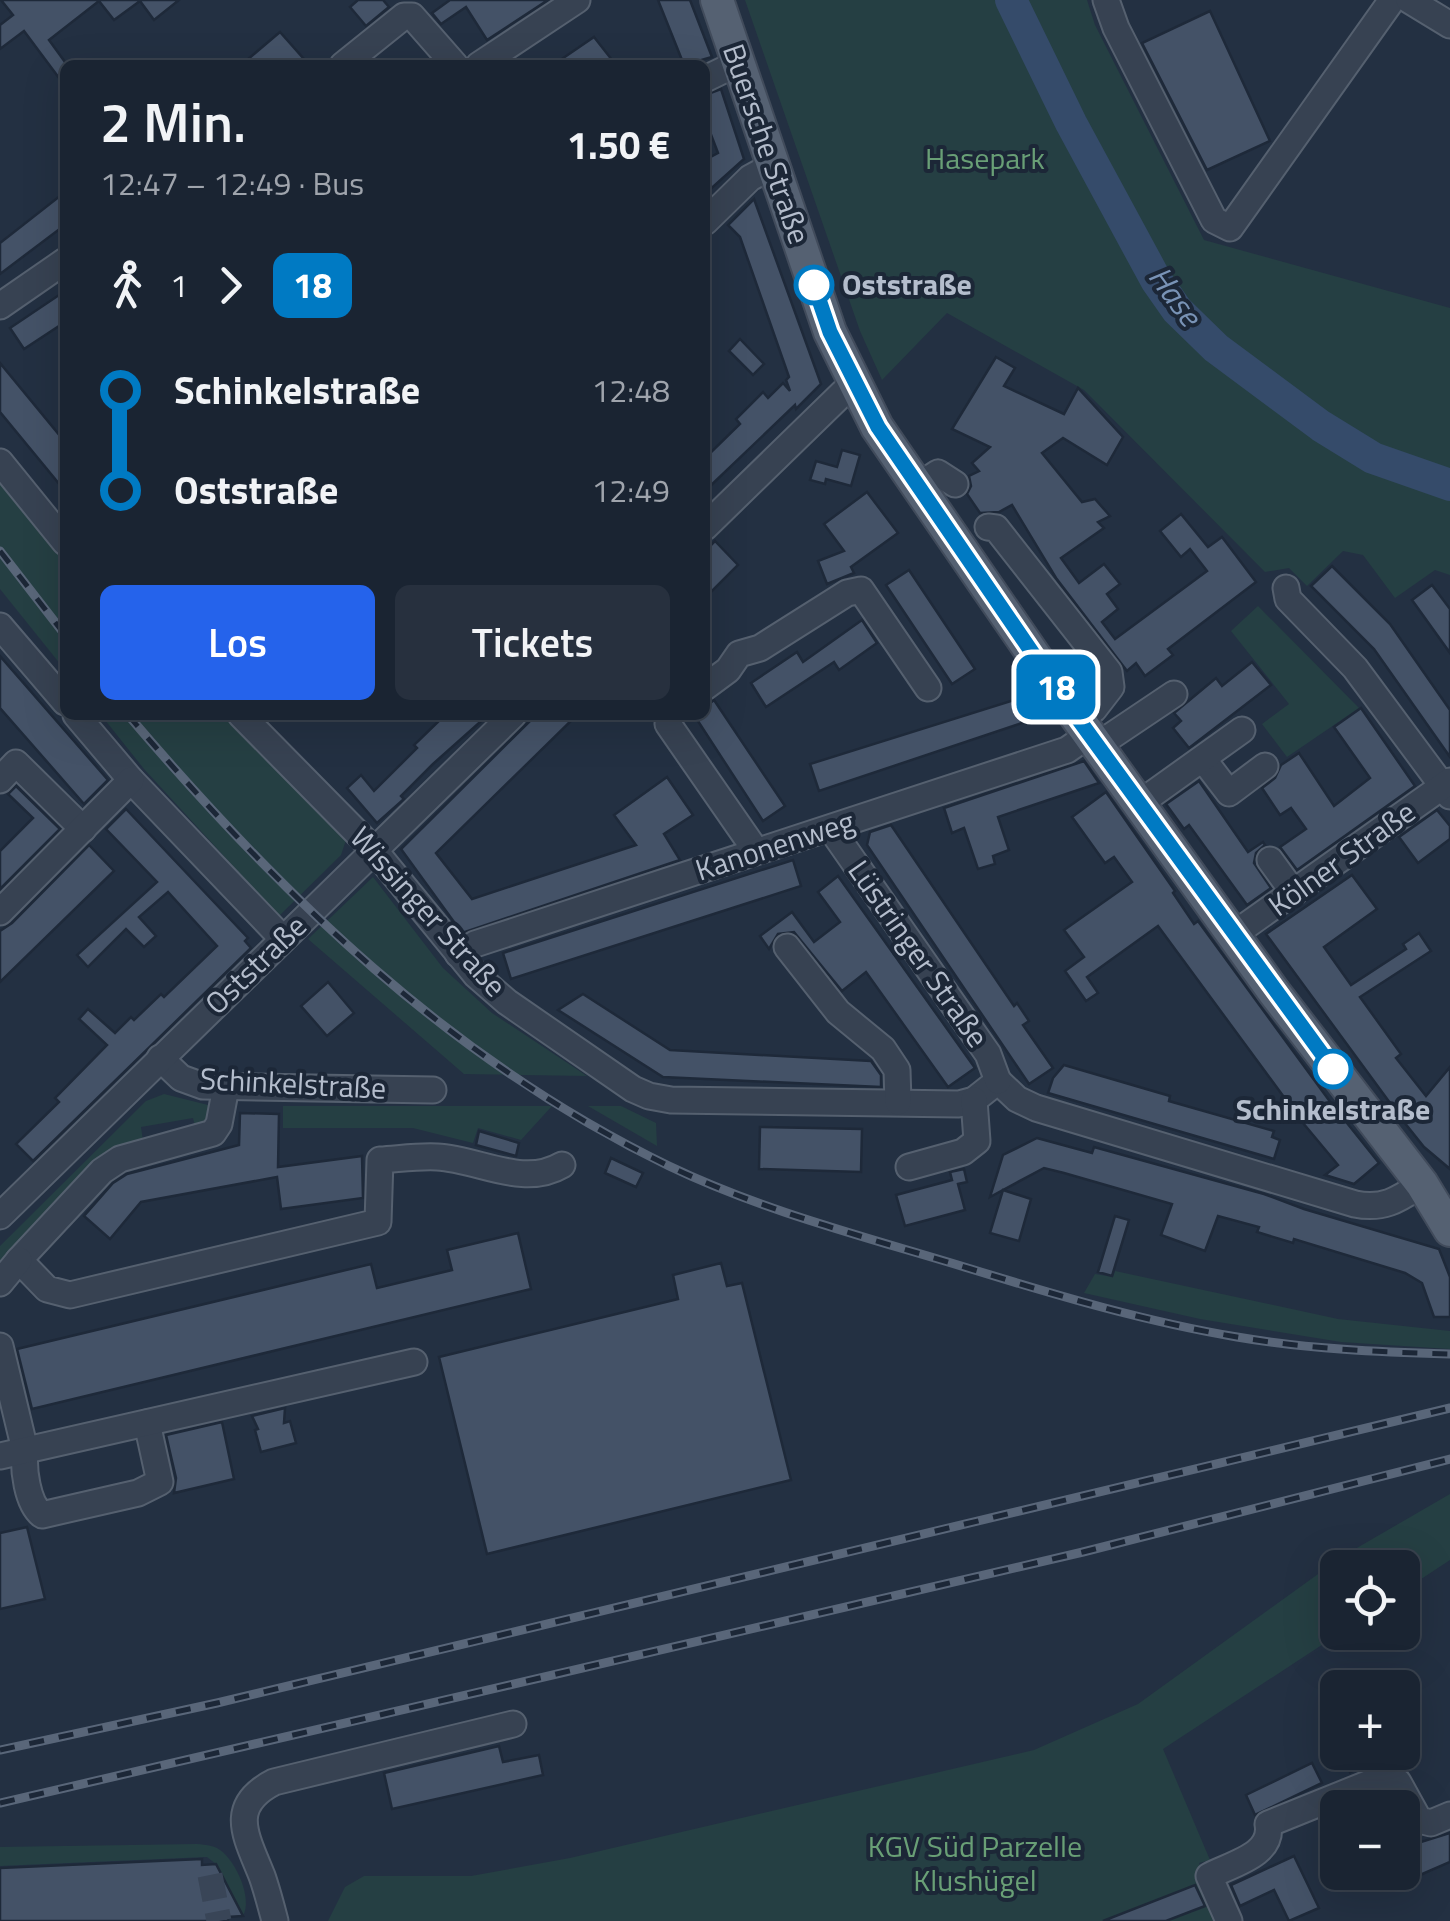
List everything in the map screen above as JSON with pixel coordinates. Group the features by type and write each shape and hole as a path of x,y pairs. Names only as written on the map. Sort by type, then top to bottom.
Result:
{"main road":[{"name":"Buersche Straße","path":"717,0 830,332 878,427 1089,733 1233,935 1422,1184 1450,1230"}],"street":[{"path":"487,60 577,0"},
{"path":"1106,0 1116,28 1214,220 1230,228 1392,0"},
{"path":"1410,0 1450,25"},
{"path":"349,60 404,16 412,16 452,60"},
{"path":"710,76 738,63"},
{"path":"710,217 750,178 772,166"},
{"path":"0,306 60,264"},
{"path":"710,523 853,382"},
{"path":"0,462 60,534"},
{"path":"918,486 938,474 956,484"},
{"path":"988,527 996,528 1109,672 1110,688 1094,709 1089,733"},
{"path":"1286,588 1288,599 1356,668 1448,787"},
{"path":"710,683 728,670 739,654 760,648 847,593 861,590 928,688"},
{"path":"0,626 60,696"},
{"name":"Kanonenweg","path":"458,954 475,944 1066,750 1089,733 1174,694"},
{"path":"80,720 131,780 283,940"},
{"name":"Wissinger Straße","path":"246,720 374,850 458,954 507,1002 633,1089 671,1100 898,1102"},
{"name":"Oststraße","path":"0,1216 509,720"},
{"path":"669,720 756,851"},
{"path":"1140,804 1242,730"},
{"path":"1203,758 1229,794 1265,766"},
{"path":"0,780 16,764 83,829"},
{"path":"0,912 131,780"},
{"name":"Kölner Straße","path":"1233,935 1448,787"},
{"name":"Lüstringer Straße","path":"831,829 988,1054 998,1082"},
{"path":"1270,860 1294,893"},
{"path":"787,947 838,1012 883,1049 897,1070 898,1102 959,1104 974,1100 998,1082 1036,1108 1356,1204 1373,1208 1391,1204 1422,1184"},
{"name":"Schinkelstraße","path":"160,1058 181,1078 203,1086 433,1090"},
{"path":"0,1283 102,1171 120,1158 213,1133 219,1124 226,1087"},
{"path":"909,1168 963,1152 977,1141 974,1100"},
{"path":"19,1260 46,1289 70,1295 378,1222 380,1160 438,1157 533,1176 562,1165"},
{"path":"0,1346 12,1453 23,1465 35,1510 42,1515 138,1493 160,1482 147,1423"},
{"path":"12,1453 414,1362"},
{"path":"275,1921 243,1822 247,1803 258,1790 274,1782 513,1724"},
{"path":"1229,1921 1210,1876 1264,1848 1270,1835 1268,1824 1387,1776 1398,1782 1419,1820 1431,1823 1450,1815"}],"green space":[{"name":"Hasepark","path":"745,0 1087,0 1095,25 1204,240 1450,308 1450,575 1435,570 1395,598 1363,555 1343,551 1307,586 1289,568 1265,572 1084,390 947,313 882,380 860,331"},
{"path":"0,479 60,554 60,664 0,589"},
{"path":"1258,606 1359,708 1287,757 1262,724 1289,704 1231,631"},
{"path":"105,720 231,720 346,840 341,855 279,916 144,769"},
{"path":"373,877 443,968 492,1013 587,1076 464,1074 308,939"},
{"path":"164,1094 212,1106 208,1125 196,1130 193,1118 141,1127 143,1141 0,1269 0,1246 146,1101"},
{"path":"283,1106 552,1106 521,1140 478,1128 473,1143 413,1128 283,1128"},
{"path":"588,1106 621,1106 656,1123 657,1146"},
{"path":"1115,1271 1338,1319 1450,1331 1450,1349 1341,1342 1200,1319 1084,1293 1095,1274 1113,1277"},
{"path":"1450,1494 1450,1560 1420,1580 1420,1550 1353,1550"},
{"name":"KGV Süd Parzelle Klushügel","path":"1320,1573 1320,1646 1163,1749 1210,1860 1199,1863 1222,1921 328,1921 345,1887 364,1876 471,1876 570,1858 1034,1750 1138,1704"},
{"path":"197,1844 217,1848 232,1863 246,1900 243,1916 216,1864 207,1857 0,1866 0,1847"}],"building":[{"path":"1,0 179,0 154,20 140,1 114,20 99,1 49,40 64,60 60,60 60,79 24,31 0,49 0,25 13,15"},
{"path":"358,0 383,0 389,7 366,26 350,7"},
{"path":"450,0 548,0 487,40 466,7 441,24 432,13"},
{"path":"658,0 690,0 712,57 682,60"},
{"path":"1210,11 1270,141 1207,170 1142,43"},
{"path":"280,32 303,58 301,60 247,60"},
{"path":"594,37 612,60 560,60"},
{"path":"721,89 744,159 710,190 710,157 718,153 710,132 710,93"},
{"path":"60,196 60,229 0,274 0,243"},
{"path":"754,199 821,384 710,486 710,453 740,424 736,419 763,392 768,398 783,383 790,391 786,380 789,377 740,237 728,225"},
{"path":"60,294 60,325 24,349 10,328"},
{"path":"740,339 764,364 753,375 729,351"},
{"path":"996,357 1015,368 1004,386 1064,414 1078,388 1123,437 1107,465 1063,438 1042,453 1082,502 1095,499 1110,516 1098,522 1104,528 1061,558 1079,583 1104,564 1120,584 1107,594 1118,609 1102,622 1115,639 1207,571 1190,549 1181,557 1160,531 1181,514 1208,547 1222,537 1256,582 1168,649 1173,655 1145,676 1136,663 1127,671 1056,578 1012,505 999,512 980,513 967,494 971,486 969,476 979,471 972,463 990,447 952,429"},
{"path":"0,363 60,436 60,485 0,412"},
{"path":"842,450 860,455 851,486 826,479 825,484 810,480 816,461 837,467"},
{"path":"867,492 898,533 851,567 854,573 827,584 818,561 844,551 824,524"},
{"path":"715,541 738,565 710,593 710,546"},
{"path":"1332,566 1390,624 1450,710 1450,757 1374,649 1311,586"},
{"path":"909,570 975,669 952,684 886,585"},
{"path":"1432,585 1450,609 1450,653 1412,600"},
{"path":"862,620 877,643 839,670 834,662 766,707 751,683 797,652 803,662"},
{"path":"0,656 108,780 84,804 0,708"},
{"path":"1252,662 1271,685 1189,748 1173,728 1181,721 1174,713 1216,678 1222,686"},
{"path":"714,700 785,806 763,821 697,720 710,720 710,703"},
{"path":"1014,700 1022,723 819,791 810,764"},
{"path":"1361,708 1415,786 1297,870 1280,847 1306,829 1291,808 1280,815 1262,788 1275,778 1281,765 1299,753 1334,806 1370,778 1334,727"},
{"path":"440,720 482,720 433,764 401,796 404,799 377,823 347,788 361,775 374,791 417,748 414,745"},
{"path":"531,720 572,720 436,853 472,899 636,845 614,815 667,777 693,815 664,834 680,860 462,933 401,849"},
{"path":"1084,761 1099,783 998,817 1009,850 993,856 995,864 978,869 964,828 952,833 944,808"},
{"path":"1199,781 1248,852 1263,842 1265,845 1256,853 1254,863 1271,888 1247,905 1189,825 1184,829 1166,804"},
{"path":"16,786 60,829 0,889 0,851 33,818 8,794"},
{"path":"1106,792 1194,924 1198,921 1379,1163 1354,1184 1325,1175 1338,1165 1158,926 1087,977 1098,993 1086,1001 1065,971 1084,957 1064,930 1132,882 1114,857 1105,863 1072,817"},
{"path":"126,809 248,938 245,941 251,948 33,1161 16,1144 59,1102 55,1098 107,1045 79,1019 88,1009 115,1033 161,994 164,997 217,946 168,892 139,917 156,936 144,947 126,929 88,967 77,955 157,882 106,829"},
{"path":"1437,810 1450,826 1450,839 1418,863 1399,837"},
{"path":"891,825 1014,1006 1017,1003 1029,1021 1023,1025 1053,1068 1029,1084 867,845 870,832"},
{"path":"89,845 114,871 0,982 0,931"},
{"path":"793,860 801,886 511,979 503,953"},
{"path":"1352,875 1377,909 1324,947 1351,985 1406,949 1403,944 1419,933 1431,951 1360,997 1401,1054 1396,1058 1426,1096 1450,1067 1450,1169 1424,1147 1404,1122 1266,934"},
{"path":"838,876 975,1068 948,1087 866,972 842,991 794,932 778,934 769,949 760,936 792,912 814,942 840,922 818,892"},
{"path":"328,982 354,1013 327,1036 301,1006"},
{"path":"583,994 670,1050 871,1061 881,1075 881,1087 663,1077 558,1010"},
{"path":"1064,1065 1274,1131 1272,1137 1280,1140 1274,1159 1048,1093 1053,1078"},
{"path":"240,1113 279,1114 278,1167 362,1156 363,1198 281,1209 277,1177 141,1202 110,1239 84,1216 113,1183 127,1174 239,1145"},
{"path":"760,1127 862,1129 861,1172 759,1169"},
{"path":"479,1131 519,1143 516,1156 476,1145"},
{"path":"1037,1138 1092,1153 1094,1147 1264,1194 1439,1249 1450,1277 1450,1317 1434,1317 1422,1283 1405,1273 1294,1239 1293,1243 1257,1232 1259,1227 1218,1216 1205,1251 1161,1235 1172,1204 1064,1173 1044,1168 990,1197 1003,1155"},
{"path":"611,1158 643,1173 636,1187 605,1173"},
{"path":"964,1169 967,1182 958,1184 965,1210 905,1226 896,1195 952,1180 950,1172"},
{"path":"1003,1190 1031,1199 1019,1241 990,1233"},
{"path":"1115,1216 1129,1220 1112,1276 1098,1272"},
{"path":"518,1233 531,1289 32,1409 17,1349 371,1264 377,1288 452,1270 447,1250"},
{"path":"721,1263 727,1286 742,1283 791,1480 487,1554 439,1357 678,1299 673,1275"},
{"path":"285,1408 284,1423 290,1421 296,1443 261,1452 252,1416"},
{"path":"222,1422 234,1479 174,1493 176,1478 166,1435"},
{"path":"27,1527 45,1599 0,1609 0,1533"},
{"path":"499,1746 503,1762 539,1755 543,1775 392,1809 384,1773"},
{"path":"1312,1763 1322,1783 1255,1815 1246,1795"},
{"path":"1450,1833 1450,1862 1420,1875 1420,1842"},
{"path":"1294,1856 1319,1908 1289,1921 1274,1890 1240,1906 1231,1885"},
{"path":"202,1859 202,1865 216,1864 243,1916 228,1917 228,1921 0,1921 0,1868"},
{"path":"1195,1885 1205,1906 1166,1921 1103,1921"}],"waterway":[{"name":"Hase","path":"1011,0 1071,123 1156,280 1177,310 1216,348 1321,426 1373,458 1450,485"}],"tunnel":[{"path":"210,1875 219,1921"}],"railway":[{"path":"0,551 60,629"},
{"path":"132,720 247,847 374,969 514,1077 589,1124 669,1166 818,1223 1136,1316 1290,1344 1450,1354"},
{"path":"0,1750 217,1703 1450,1408"},
{"path":"0,1803 1083,1552 1450,1459"}],"bus line":[{"name":"18","path":"814,285 830,332 878,427 1068,705 1333,1069"}],"place":[{"name":"Oststraße","path":"814,285"},
{"name":"Schinkelstraße","path":"1333,1069"}]}
